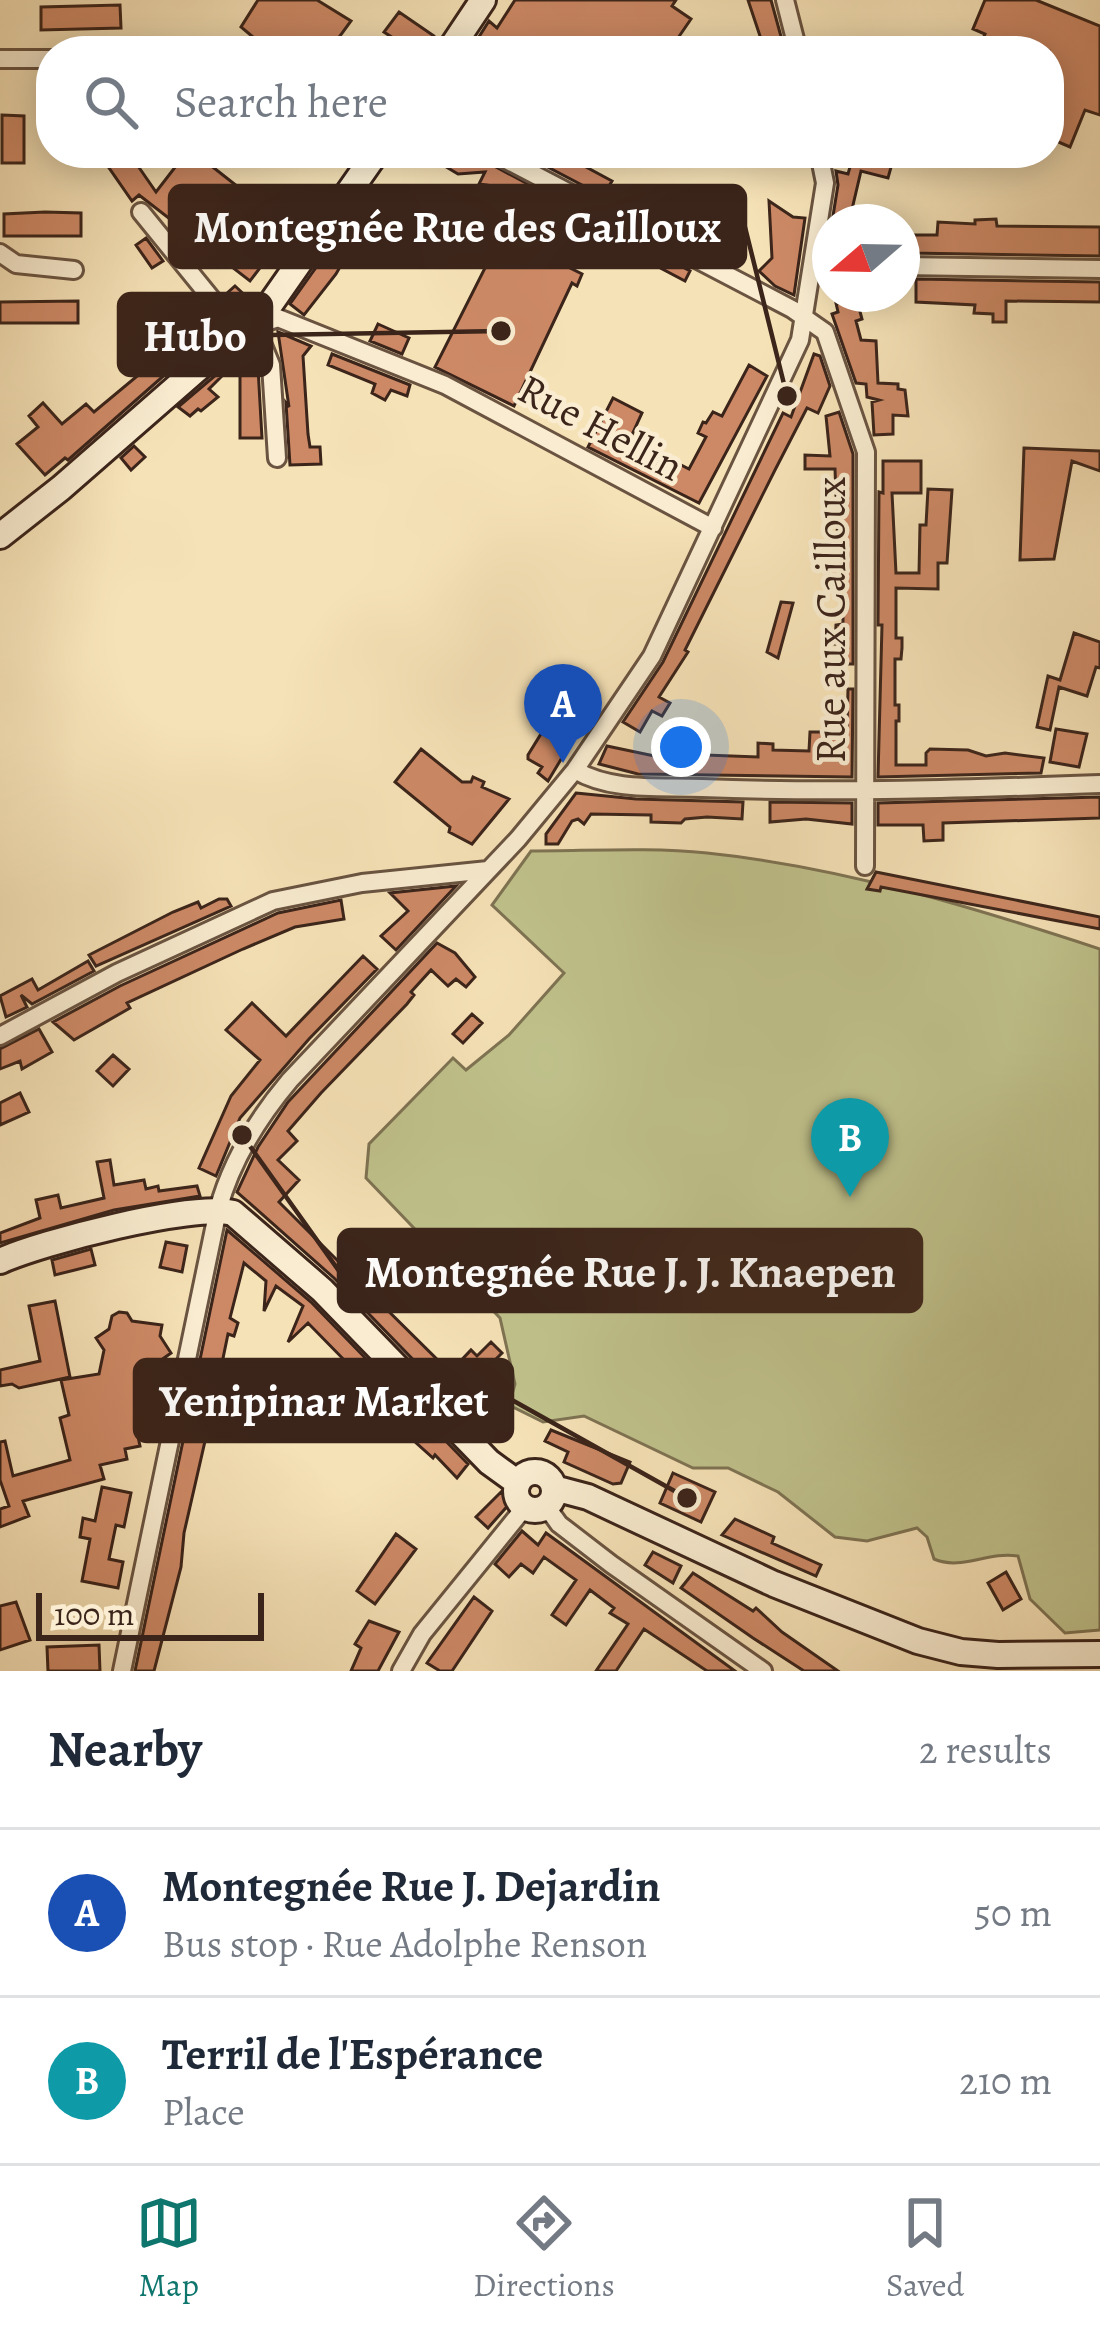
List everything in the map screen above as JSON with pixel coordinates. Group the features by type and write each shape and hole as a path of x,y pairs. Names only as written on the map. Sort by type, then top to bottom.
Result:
{"street":[{"path":"459,36 483,0"},
{"path":"785,0 794,36"},
{"path":"0,59 36,59"},
{"path":"0,536 248,330 365,168"},
{"path":"522,168 804,319"},
{"path":"822,168 824,204"},
{"path":"141,212 248,330 271,365 277,458"},
{"path":"0,254 16,264 74,270"},
{"path":"920,266 1100,268"},
{"path":"122,1671 218,1210 234,1165 262,1113 575,770 652,656 800,340 812,295"},
{"name":"Rue Hellin","path":"248,330 278,318 408,368 713,528"},
{"name":"Rue aux Cailloux","path":"804,319 825,332 866,452 865,866"},
{"path":"575,770 597,782 623,784 866,792 1100,784"},
{"path":"0,1036 117,973 273,901 362,883 488,870"},
{"path":"0,1261 24,1250 177,1214 218,1210 243,1218 488,1462 536,1496 559,1524 763,1671"},
{"path":"536,1496 588,1497 774,1584 918,1641 998,1655 1100,1654"},
{"path":"401,1671 422,1634 536,1496"}],"green space":[{"path":"531,851 685,851 757,859 857,878 1100,949 1100,1630 1065,1633 1030,1599 1018,1556 944,1562 934,1559 927,1537 917,1528 867,1541 835,1537 778,1492 728,1468 693,1468 584,1416 543,1422 509,1405 515,1384 500,1318 366,1178 369,1144 453,1058 466,1070 509,1035 564,973 492,905"}],"building":[{"path":"258,0 317,0 351,21 340,36 252,36 241,27"},
{"path":"515,0 676,0 672,6 691,19 679,36 480,36 489,21 497,28"},
{"path":"748,0 771,0 781,36 760,36"},
{"path":"985,0 1036,0 1100,26 1100,115 1085,110 1070,147 1064,144 1064,36 984,36 973,29"},
{"path":"120,5 121,28 41,30 41,7"},
{"path":"399,12 434,36 390,36 384,32"},
{"path":"2,115 24,116 24,163 2,163"},
{"path":"109,168 139,168 156,192 174,168 214,168 242,190 226,210 275,248 250,281 139,195 132,201"},
{"path":"448,168 498,168 690,271 685,281 560,215 557,222 536,213 520,243 582,274 577,286 572,283 514,406 435,367 490,258 498,262 518,221 512,218 519,203 493,186 479,184 485,172 458,174"},
{"path":"550,168 588,168 612,181 603,196"},
{"path":"850,168 891,168 888,178 861,171 853,204 835,204 836,171 848,174"},
{"path":"769,201 793,217 805,218 794,295 759,271 772,258"},
{"path":"81,213 81,236 4,236 4,214"},
{"path":"996,219 997,226 1100,227 1100,256 920,253 920,235 937,235 938,222 975,224 975,220"},
{"path":"342,231 356,239 304,315 290,304"},
{"path":"146,238 163,261 152,268 136,245"},
{"path":"920,279 1100,282 1100,302 1006,301 1006,322 993,322 993,314 974,313 975,305 920,302"},
{"path":"235,286 249,299 238,311 225,295"},
{"path":"78,301 78,323 0,323 0,302"},
{"path":"198,303 218,328 45,475 17,444 38,427 29,416 43,403 62,424 86,404 94,412 207,318"},
{"path":"860,312 862,319 856,321 861,340 876,341 878,383 898,384 898,389 905,390 908,416 893,415 893,434 874,435 872,402 879,400 867,397 866,384 856,383 832,314"},
{"path":"378,324 409,338 402,354 370,341"},
{"path":"278,332 311,346 303,356 308,434 310,447 320,447 321,464 290,465 286,403 289,407"},
{"path":"332,354 410,385 407,396 391,390 385,400 372,393 375,384 328,365"},
{"path":"814,354 820,356 830,386 818,413 807,408 688,652 659,697 670,703 662,716 652,711 640,732 623,722 663,662 783,413 791,417"},
{"path":"250,359 258,368 262,438 240,438 240,374"},
{"path":"749,365 767,376 699,503 588,447 613,398 642,413 630,439 689,469 706,437 698,433 703,422 713,412 722,416"},
{"path":"217,374 221,377 209,389 218,397 190,416 178,407"},
{"path":"839,412 853,454 853,664 839,664 839,644 835,644 836,625 843,624 843,583 826,583 826,561 837,562 838,550 835,469 805,469 805,455 830,456 826,416"},
{"path":"134,446 145,457 131,470 121,458"},
{"path":"1024,448 1100,451 1100,471 1072,461 1054,559 1020,560"},
{"path":"883,461 921,461 921,493 892,493 896,573 919,573 920,525 926,525 928,489 952,490 947,563 938,563 938,589 896,588 896,638 902,638 902,648 901,659 895,659 896,765 926,765 930,749 968,750 986,756 1005,753 1044,758 1041,773 878,777"},
{"path":"781,602 793,603 778,658 767,652"},
{"path":"1074,633 1100,642 1100,668 1096,667 1087,696 1059,687 1050,730 1037,727 1048,676 1060,680"},
{"path":"848,689 853,689 852,777 638,774 599,764 607,746 697,765 678,754 758,757 758,743 773,744 773,750 809,751 810,732 847,728"},
{"path":"573,700 590,711 548,781 538,773 542,767 528,755 552,716 559,708 566,711"},
{"path":"1056,729 1087,734 1079,767 1050,762"},
{"path":"421,749 462,782 471,782 473,777 484,782 482,787 509,799 472,844 449,832 450,827 395,782"},
{"path":"576,793 743,802 742,819 707,817 681,823 651,822 651,815 591,814 584,824 572,821 558,844 546,844 546,834"},
{"path":"1100,797 1100,818 943,823 943,840 924,841 923,825 878,825 878,803"},
{"path":"770,802 852,803 852,824 806,819 770,822"},
{"path":"876,872 1100,917 1100,929 881,887 880,891 867,889"},
{"path":"456,886 396,950 381,936 408,911 390,893"},
{"path":"227,899 231,906 96,966 89,955 173,912 198,902 201,908"},
{"path":"341,900 344,919 295,927 243,949 127,1003 130,1008 74,1040 53,1022 278,913"},
{"path":"437,943 455,953 475,977 466,987 456,979 448,986 431,970 411,992 414,995 407,1004 321,1093 288,1131 297,1141 278,1160 299,1180 279,1202 345,1268 357,1256 370,1269 358,1281 450,1372 471,1350 477,1356 491,1342 502,1353 488,1367 507,1386 487,1406 512,1416 506,1430 482,1420 435,1374 431,1378 334,1278 237,1192 258,1147 288,1102"},
{"path":"363,956 377,969 240,1118 216,1176 199,1168 231,1096 260,1060 226,1030 252,1003 286,1036"},
{"path":"88,961 94,971 32,1004 21,995 27,1007 6,1017 0,996 32,979 38,990"},
{"path":"472,1014 482,1023 463,1043 453,1034"},
{"path":"39,1029 52,1052 22,1069 20,1061 0,1069 0,1049"},
{"path":"113,1055 129,1069 113,1086 97,1071"},
{"path":"20,1093 29,1112 0,1125 0,1103"},
{"path":"110,1160 114,1185 144,1180 146,1189 158,1186 159,1191 197,1186 200,1196 114,1210 0,1243 0,1233 40,1218 36,1200 58,1195 61,1208 104,1198 97,1162"},
{"path":"227,1230 311,1302 468,1464 457,1478 435,1455 433,1458 413,1440 404,1421 308,1323 288,1342 303,1306 276,1286 264,1311 266,1281 244,1263 230,1318 238,1323 234,1336 228,1334 221,1368 217,1368 215,1417 211,1415 184,1533 181,1567 154,1671 135,1671"},
{"path":"166,1242 187,1246 182,1272 160,1267"},
{"path":"91,1249 95,1265 55,1275 52,1260"},
{"path":"55,1301 70,1377 19,1388 0,1386 0,1370 40,1361 29,1306"},
{"path":"127,1313 132,1321 162,1325 160,1336 171,1353 136,1378 161,1405 158,1417 145,1420 142,1431 137,1432 140,1446 125,1449 127,1459 100,1465 104,1479 23,1501 29,1516 0,1527 0,1509 9,1506 0,1480 0,1442 5,1441 13,1476 70,1460 60,1418 69,1415 61,1380 99,1374 104,1350 96,1338 109,1329 112,1316"},
{"path":"551,1430 630,1462 621,1483 613,1484 564,1462 568,1452 545,1441"},
{"path":"673,1473 715,1492 701,1522 660,1503"},
{"path":"102,1487 131,1493 124,1527 116,1525 109,1559 123,1562 118,1588 82,1581 90,1539 80,1537 83,1518 95,1521"},
{"path":"501,1492 511,1502 488,1528 476,1517"},
{"path":"735,1519 774,1537 772,1543 821,1565 816,1576 722,1535"},
{"path":"522,1531 538,1545 546,1533 735,1671 707,1671 644,1629 616,1671 596,1671 628,1624 610,1613 614,1608 590,1590 566,1625 552,1615 576,1580 544,1557 533,1573 521,1564 509,1577 495,1564"},
{"path":"396,1534 416,1549 375,1604 357,1591"},
{"path":"653,1552 681,1566 673,1583 645,1565"},
{"path":"1006,1572 1021,1599 1003,1610 988,1583"},
{"path":"693,1573 753,1611 756,1608 838,1671 804,1671 753,1638 681,1588"},
{"path":"474,1597 492,1611 452,1671 440,1671 427,1663"},
{"path":"16,1602 30,1640 0,1650 0,1606"},
{"path":"369,1621 399,1632 378,1671 351,1671 361,1648 355,1644"},
{"path":"99,1645 100,1671 48,1671 47,1647"}],"place":[{"name":"Hubo","path":"501,331"},
{"name":"Montegnée Rue des Cailloux","path":"787,396"},
{"name":"Montegnée Rue J. Dejardin","path":"563,763"},
{"name":"Montegnée Rue J. J. Knaepen","path":"242,1135"},
{"name":"Terril de l'Espérance","path":"850,1197"},
{"name":"Yenipinar Market","path":"687,1498"}]}
